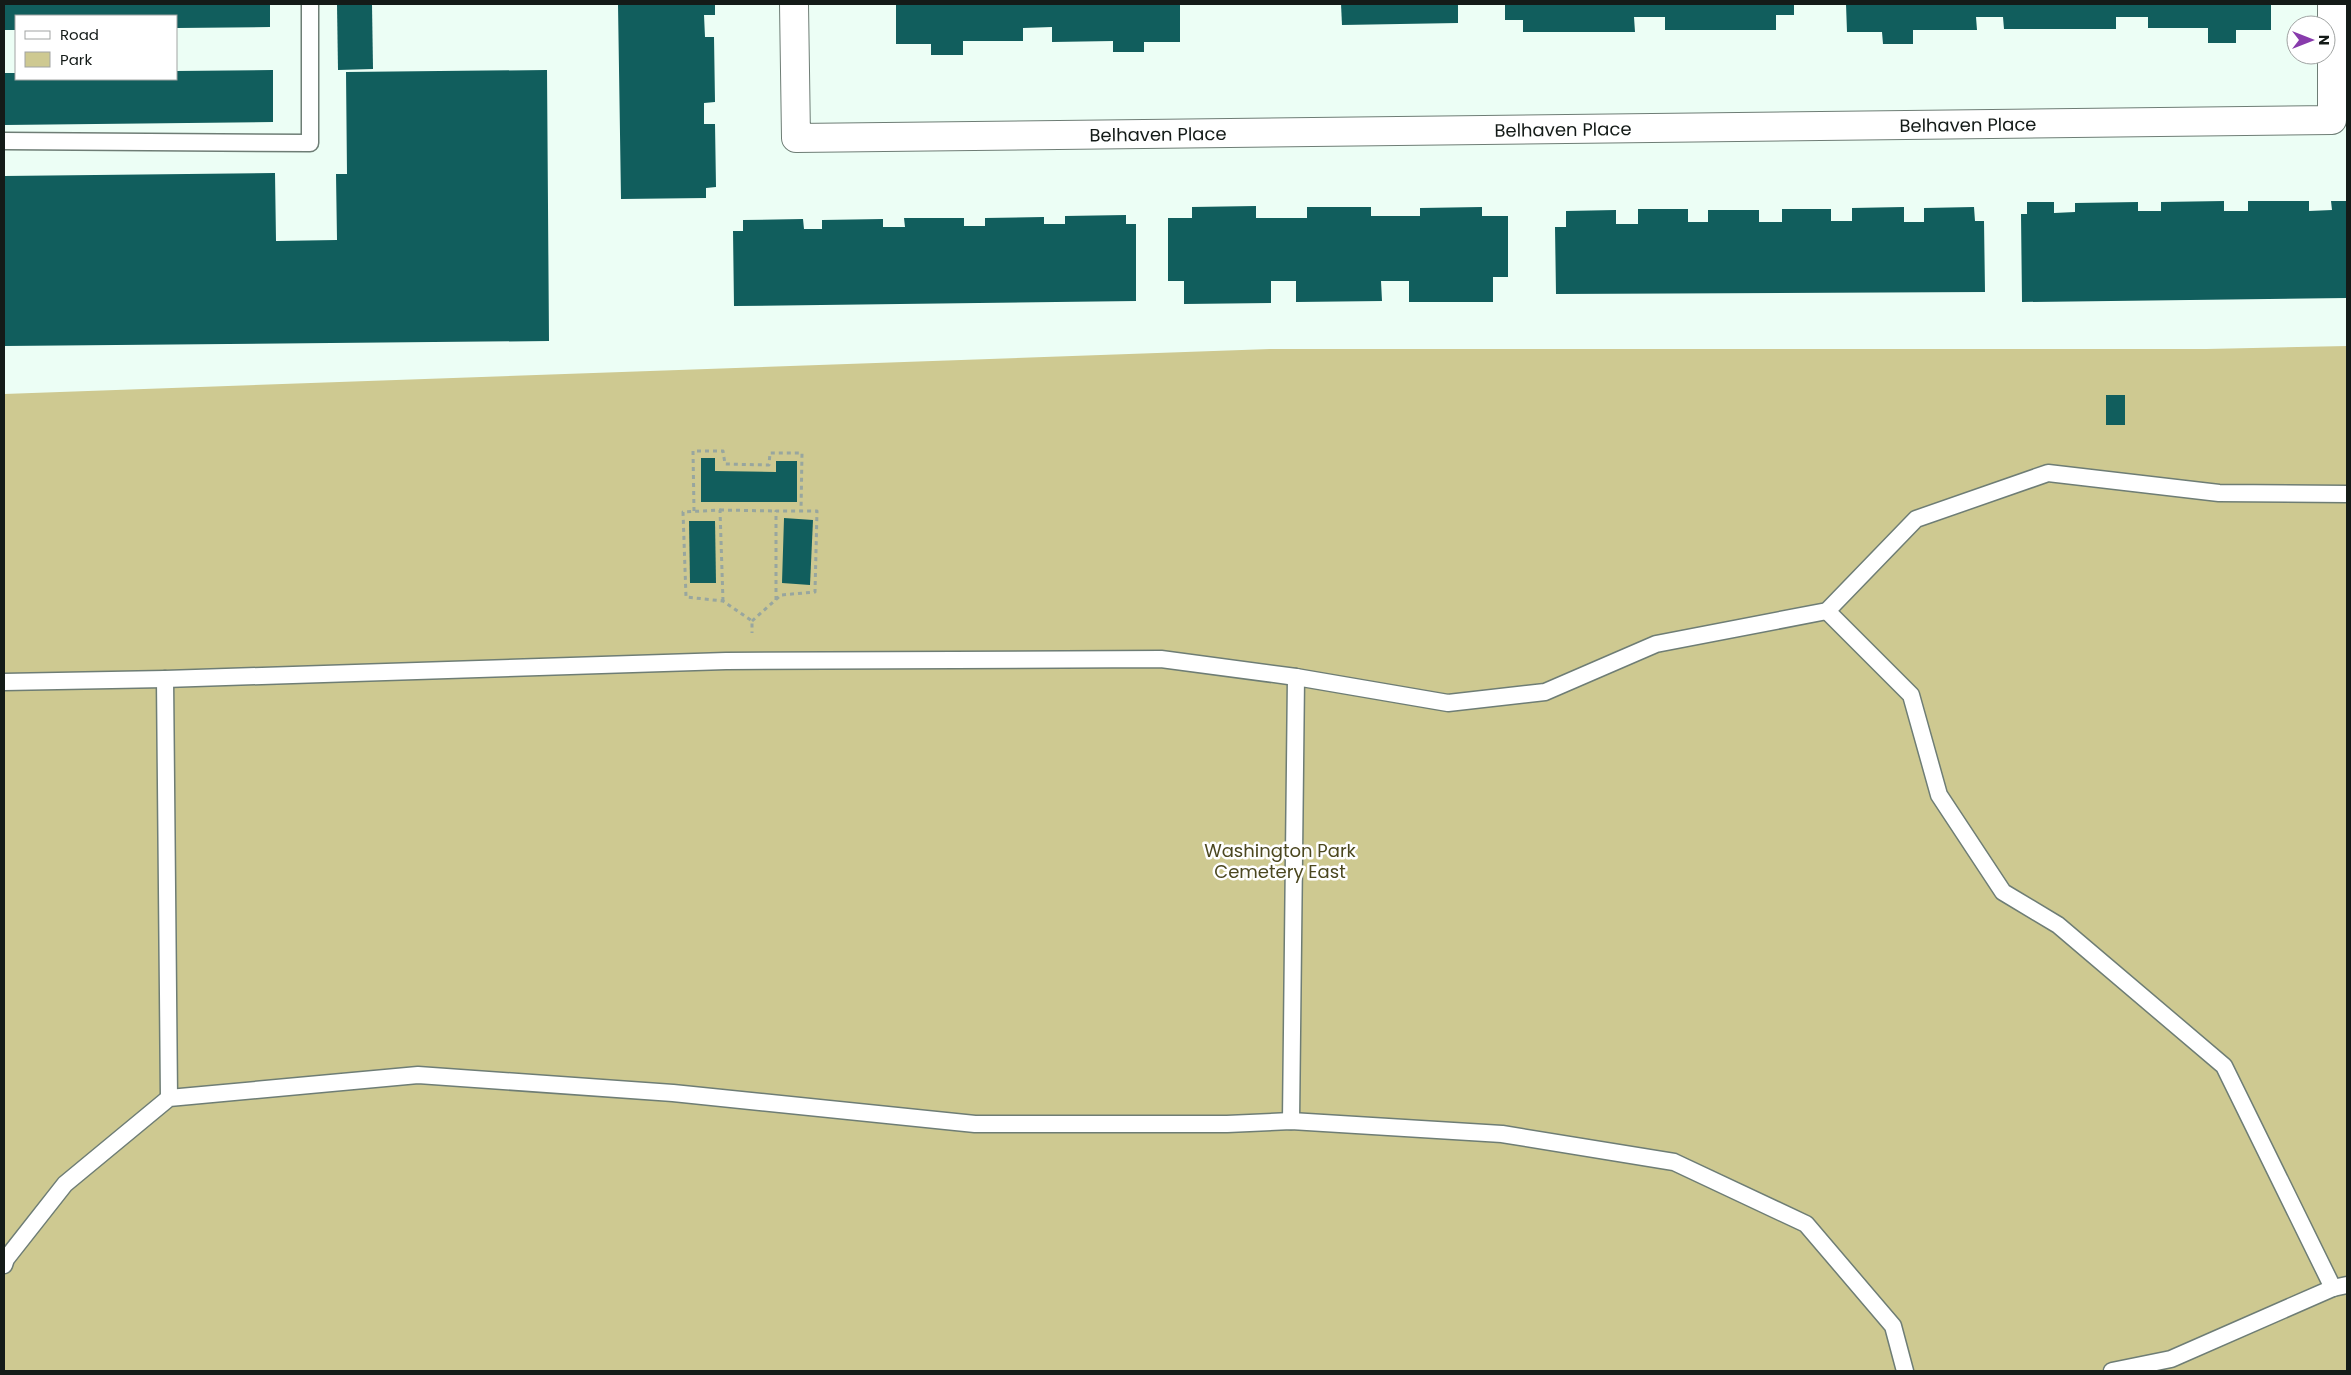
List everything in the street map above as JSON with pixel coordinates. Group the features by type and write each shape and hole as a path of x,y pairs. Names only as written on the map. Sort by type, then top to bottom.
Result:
{"street":[{"name":"Belhaven Place","path":"794,4 796,138 2332,120 2332,4"}],"lane":[{"path":"4,141 310,143 310,4"},
{"path":"4,682 752,662 1161,659 1296,677 1448,703 1545,692 1656,644 1827,611 1916,519 2048,473 2219,493 2347,494"},
{"path":"1827,611 1911,695 1939,795 2003,892 2058,925 2224,1066 2340,1286 2172,1365 2112,1371"},
{"path":"1290,1121 1296,677"},
{"path":"166,679 169,1098"},
{"path":"4,1265 6,1259 65,1184 169,1098 418,1075 673,1093 975,1124 1227,1124 1290,1121 1502,1134 1674,1162 1806,1224 1894,1326 1905,1371"}],"path":[{"path":"694,512 692,451 723,452 725,464 769,465 770,453 802,453 801,512"},
{"path":"720,510 723,601"},
{"path":"752,622 723,601 686,597 683,512 720,510 817,512 815,592 781,595 752,622 752,662"},
{"path":"776,511 776,600"}],"green space":[{"name":"Washington Park Cemetery East","path":"2347,346 2347,1371 4,1371 4,394 1270,349 2206,349"}],"building":[{"path":"4,4 270,4 270,27 178,28 178,15 15,15 15,30 4,30"},
{"path":"337,4 372,4 373,69 338,70"},
{"path":"618,4 715,4 715,15 704,15 705,37 714,37 715,102 704,103 704,124 715,124 716,187 706,188 706,198 621,199"},
{"path":"896,4 1180,4 1180,42 1144,42 1144,52 1113,52 1113,41 1052,42 1052,27 1023,28 1023,41 963,41 963,55 931,55 931,44 896,44"},
{"path":"1341,4 1458,4 1458,23 1342,25"},
{"path":"1505,4 1794,4 1794,15 1776,15 1776,30 1665,30 1665,17 1634,17 1635,32 1523,32 1523,20 1505,20"},
{"path":"1846,4 2271,4 2271,30 2236,30 2236,43 2208,43 2208,28 2148,28 2148,17 2116,17 2116,29 2004,29 2003,17 1976,17 1977,30 1913,30 1913,44 1883,44 1882,32 1847,32"},
{"path":"273,70 273,122 4,125 4,73 15,73 15,80 178,80 178,71"},
{"path":"547,70 549,341 4,346 4,176 275,173 276,241 337,240 336,174 347,174 346,72"},
{"path":"2224,201 2224,211 2248,211 2248,201 2309,201 2309,211 2332,210 2331,201 2347,201 2347,298 2022,302 2021,214 2027,214 2027,202 2054,202 2054,213 2075,212 2075,203 2138,202 2138,211 2161,211 2161,202"},
{"path":"1256,206 1256,218 1307,218 1307,207 1371,207 1371,216 1420,216 1420,208 1482,207 1482,216 1508,216 1508,277 1493,277 1493,302 1409,302 1409,281 1381,281 1382,301 1296,302 1296,281 1271,281 1271,303 1184,304 1184,281 1168,281 1168,218 1192,218 1192,207"},
{"path":"1904,207 1904,222 1924,222 1924,208 1974,207 1975,221 1984,221 1985,292 1556,294 1555,227 1566,227 1566,211 1616,210 1616,224 1638,224 1638,209 1688,209 1688,222 1708,222 1708,210 1759,210 1759,222 1782,222 1782,209 1831,209 1831,221 1852,221 1852,208"},
{"path":"1126,215 1126,224 1136,224 1136,301 734,306 733,231 743,231 743,220 803,219 804,229 822,229 822,220 883,219 883,227 905,227 904,218 964,218 964,226 985,226 985,218 1044,217 1044,224 1065,224 1065,216"},
{"path":"2106,395 2125,395 2125,425 2106,425"},
{"path":"701,458 715,458 715,471 776,472 776,461 797,461 797,502 701,502"},
{"path":"784,518 813,520 810,585 782,583"},
{"path":"689,521 715,521 716,583 690,583"}]}
